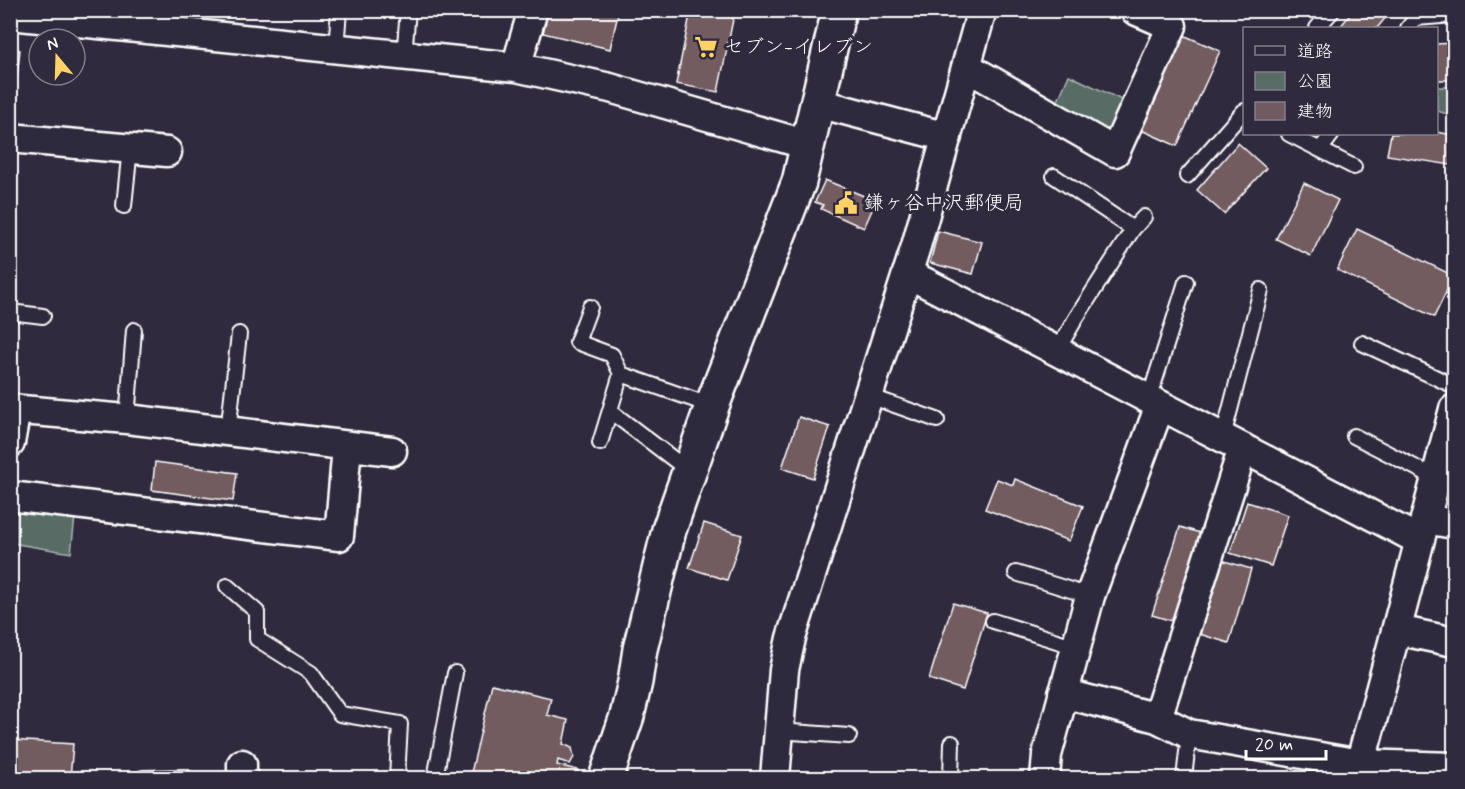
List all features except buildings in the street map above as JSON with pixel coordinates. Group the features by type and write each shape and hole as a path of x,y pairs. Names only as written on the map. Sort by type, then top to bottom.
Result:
{"street":[{"path":"516,68 533,10"},
{"path":"606,778 635,682 640,648 669,530 712,406 799,182 839,10"},
{"path":"775,778 777,731 784,670 791,638 907,273 982,10"},
{"path":"967,67 1115,152 1172,26 1135,10"},
{"path":"10,15 516,68 610,88 808,145"},
{"path":"818,103 947,136"},
{"path":"10,138 167,152"},
{"path":"907,273 1233,443 1422,529 1455,524"},
{"path":"1045,778 1047,755 1090,596 1155,402"},
{"path":"10,443 13,409 127,419 392,451"},
{"path":"1359,771 1455,409"},
{"path":"1157,718 1233,443"},
{"path":"10,495 348,537 348,447"},
{"path":"1397,630 1455,642"},
{"path":"1063,693 1157,718 1189,734 1359,771 1455,767"}],"lane":[{"path":"336,49 339,10"},
{"path":"404,56 408,10"},
{"path":"1318,27 1333,10"},
{"path":"1409,27 1416,18 1455,15"},
{"path":"1187,176 1243,113"},
{"path":"1291,135 1354,167"},
{"path":"1320,150 1331,135"},
{"path":"124,206 129,148"},
{"path":"1054,176 1133,229"},
{"path":"1057,351 1133,229 1144,217"},
{"path":"1155,402 1186,282"},
{"path":"1233,443 1261,290"},
{"path":"590,307 577,342 612,355 621,374 600,443"},
{"path":"10,312 43,316"},
{"path":"127,419 134,330"},
{"path":"228,432 239,334"},
{"path":"1362,343 1455,386"},
{"path":"621,374 712,406"},
{"path":"869,396 937,420"},
{"path":"610,411 689,471"},
{"path":"1354,436 1436,478"},
{"path":"1016,573 1090,596"},
{"path":"227,586 257,612 257,639 311,673 340,714 400,724 397,778"},
{"path":"993,621 1076,647"},
{"path":"435,778 455,673"},
{"path":"777,731 849,736"},
{"path":"1184,778 1189,734"},
{"path":"951,778 952,743"},
{"path":"143,778 185,777"}],"green space":[{"path":"1069,75 1126,102 1114,130 1101,134 1056,105"},
{"path":"1438,87 1454,87 1454,116 1438,111"},
{"path":"10,508 75,517 71,553 11,543"}],"place":[{"name":"セブン-イレブン","path":"706,47"},
{"name":"鎌ヶ谷中沢郵便局","path":"846,203"}]}
